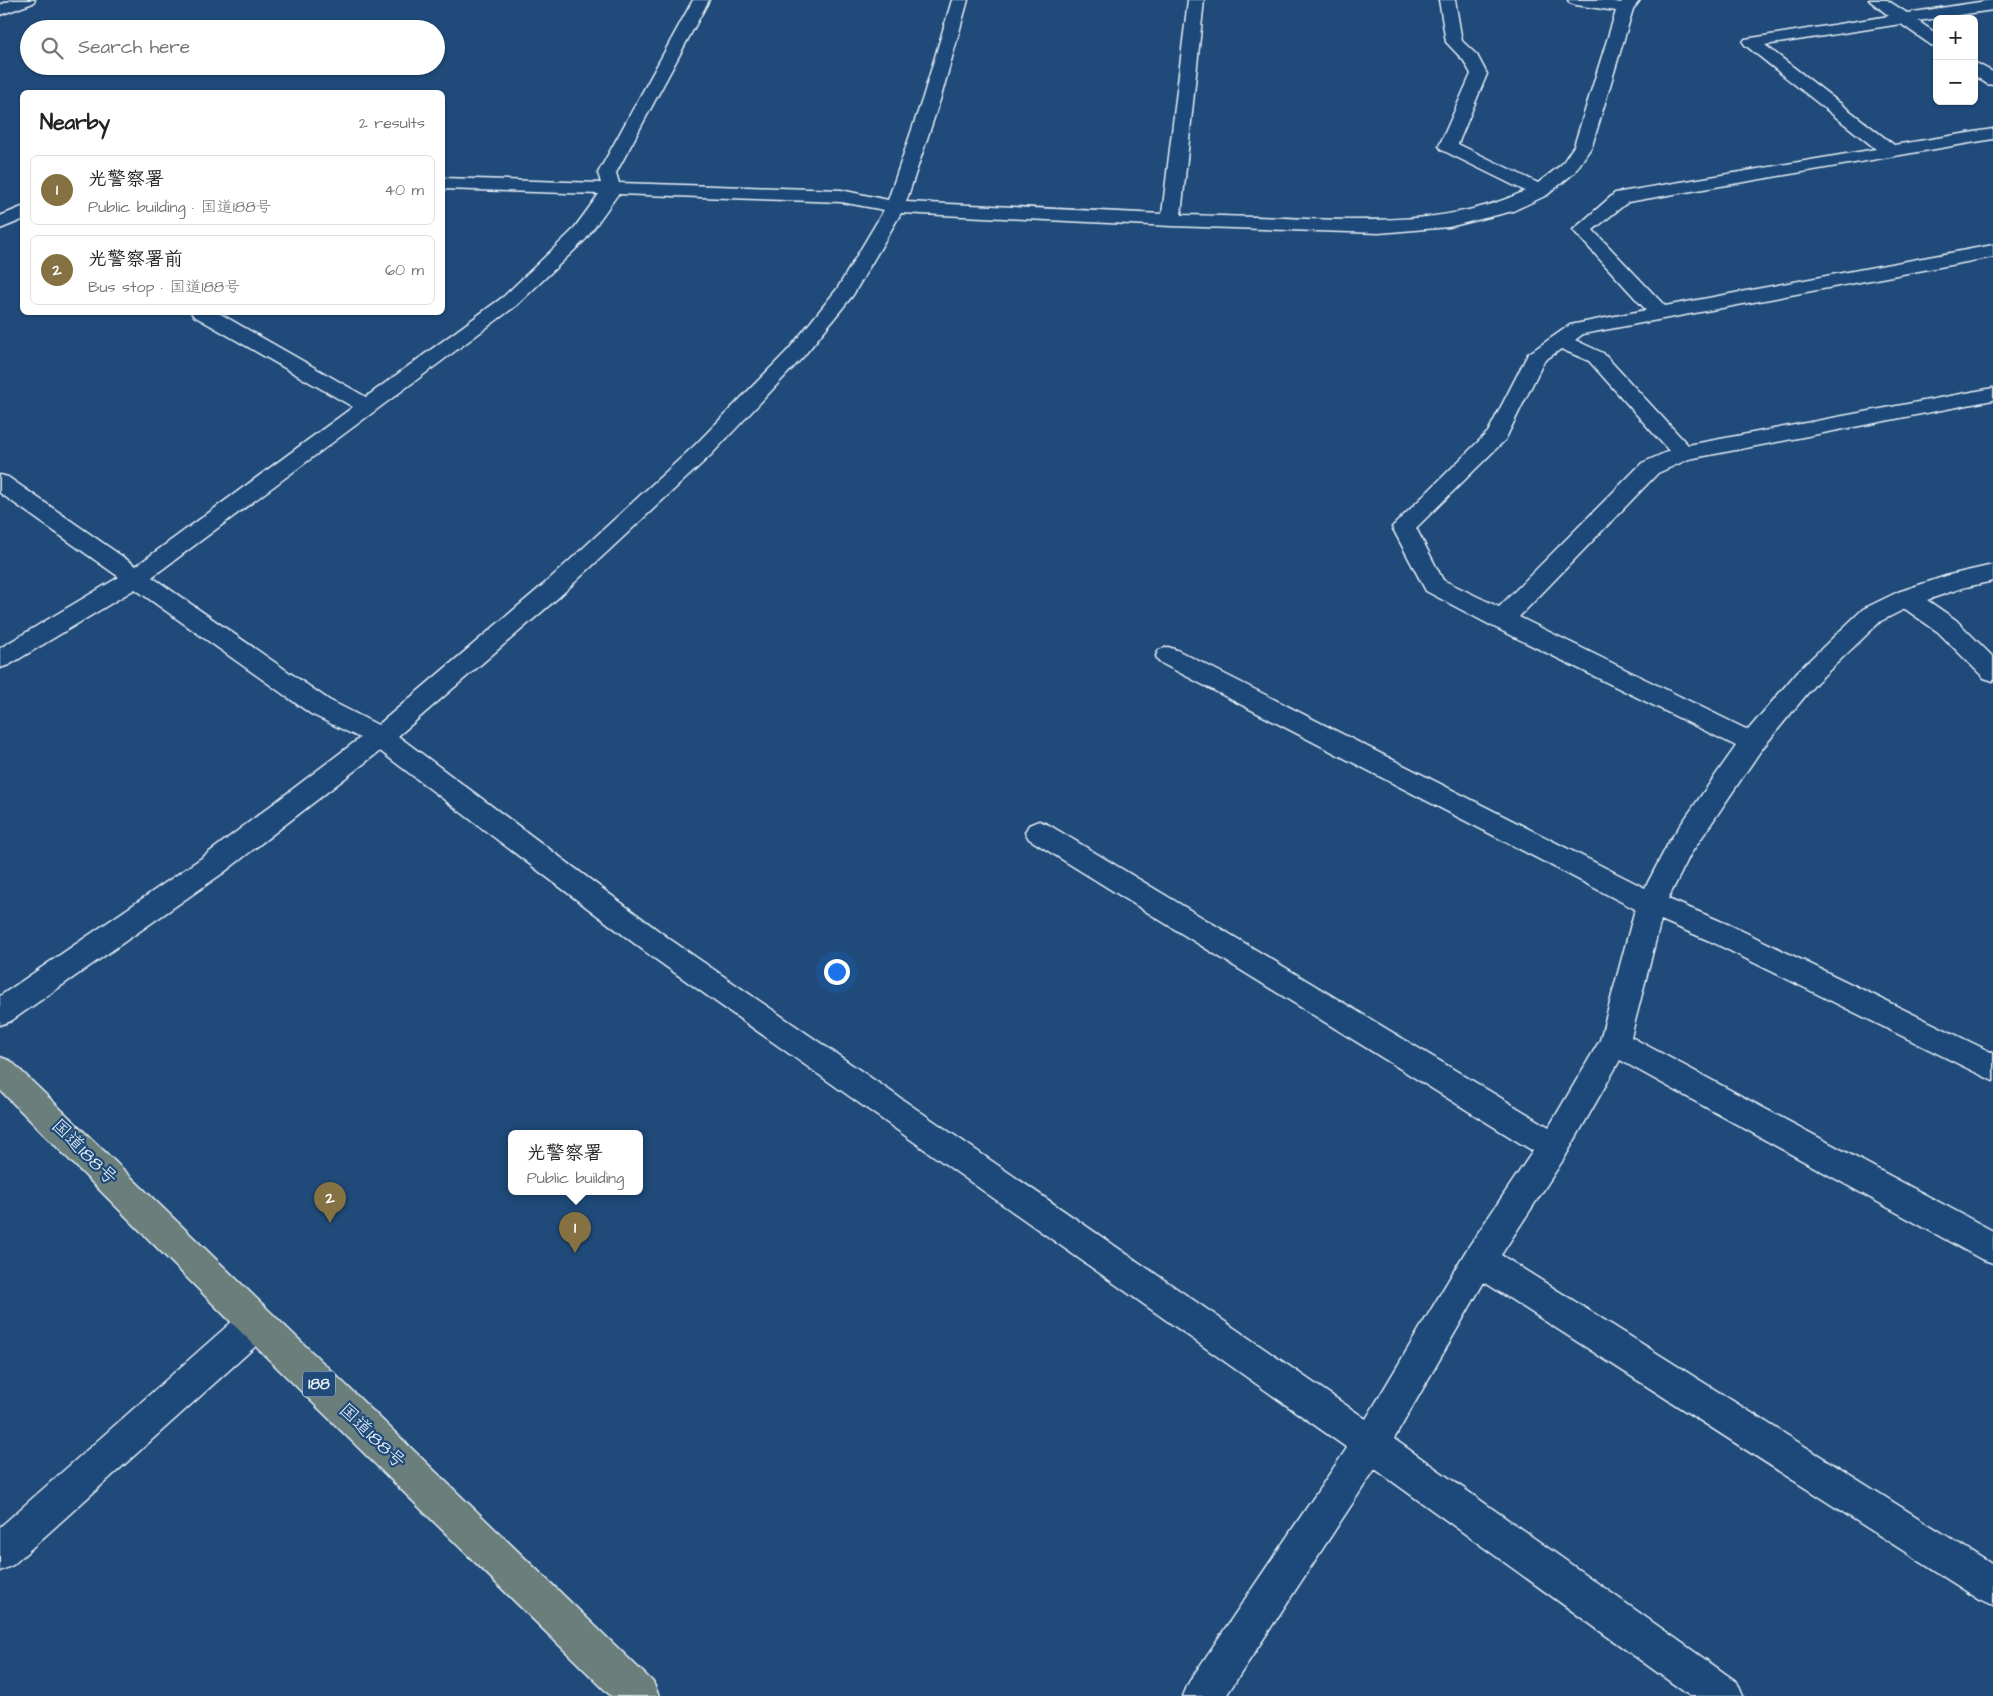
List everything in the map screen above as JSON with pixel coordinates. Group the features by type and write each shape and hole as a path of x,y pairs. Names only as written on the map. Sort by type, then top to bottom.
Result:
{"highway":[{"name":"国道188号","path":"0,1070 256,1323 639,1696"}],"street":[{"path":"0,10 27,0"},
{"path":"612,189 607,173 701,0"},
{"path":"0,1012 214,865 380,737 550,591 703,450 796,353 846,291 895,207 932,97 960,0"},
{"path":"1171,220 1196,0"},
{"path":"1447,0 1454,42 1472,59 1479,74 1448,146 1540,191"},
{"path":"445,183 841,196 895,207 1171,220 1378,227 1449,221 1506,207 1540,191 1568,169 1583,146 1629,4 1576,0"},
{"path":"1877,0 1933,39"},
{"path":"1890,151 1750,42 1993,6"},
{"path":"1978,70 1993,80"},
{"path":"1660,313 1582,230 1622,197 1993,134"},
{"path":"0,659 137,577 368,408 510,301 579,235 612,189"},
{"path":"0,201 20,211"},
{"path":"0,223 20,213"},
{"path":"1752,743 1501,620 1434,585 1404,527 1497,435 1535,358 1577,329 1993,251"},
{"path":"206,315 368,408"},
{"path":"1560,341 1596,357 1683,453"},
{"path":"1501,620 1650,468 1683,453 1993,394"},
{"path":"0,482 320,707 380,737 661,948 1371,1444 1723,1696"},
{"path":"1204,1696 1371,1444 1479,1260 1554,1147 1614,1043 1651,904 1680,848 1752,743 1807,677 1872,615 1906,598 1957,581 1993,573"},
{"path":"1906,598 1947,626 1993,672"},
{"path":"1168,656 1651,904 1722,934 1993,1068"},
{"path":"1038,832 1554,1147"},
{"path":"1614,1043 1651,1061 1993,1248"},
{"path":"1479,1260 1993,1587"},
{"path":"0,1552 256,1323"}],"place":[{"name":"光警察署前","path":"330,1223"},
{"name":"光警察署","path":"575,1253"}]}
